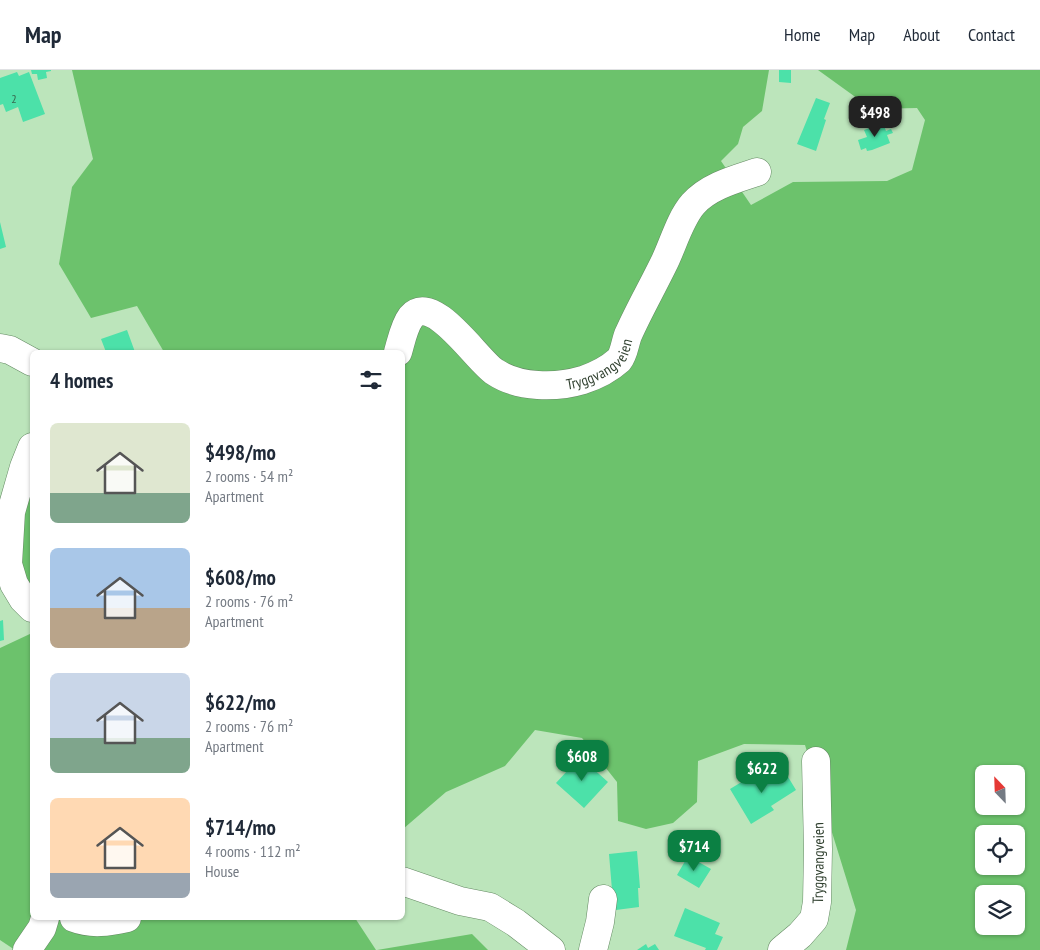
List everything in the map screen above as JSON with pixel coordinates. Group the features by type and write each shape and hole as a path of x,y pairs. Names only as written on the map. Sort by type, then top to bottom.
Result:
{"lane":[{"name":"Tryggvangveien","path":"399,350 407,323 412,316 417,313 426,312 443,319 491,370 511,379 549,386 585,380 601,373 620,359 628,336 666,260 687,211 704,194 757,172"},
{"path":"0,348 10,350 30,361"},
{"path":"30,452 11,512 8,564 14,584 23,599 30,606"},
{"name":"Tryggvangveien","path":"782,950 800,935 814,919 817,902 818,849 816,761"},
{"path":"405,882 460,901 490,907 516,923 551,950"},
{"path":"594,950 603,898"},
{"path":"27,950 42,928 44,920"},
{"path":"79,920 106,923 119,920"}],"green space":[{"path":"72,70 769,70 762,111 743,127 738,144 721,161 751,205 793,182 887,181 912,170 925,120 917,108 872,109 818,70 1040,70 1040,950 846,950 856,910 805,745 744,744 698,761 697,802 673,823 646,829 618,821 617,782 582,738 535,730 505,766 446,792 405,827 405,350 163,350 137,306 91,318 59,264 72,187 93,159"},
{"path":"30,462 30,591 28,589 3,497"},
{"path":"30,634 30,920 356,920 376,950 15,950 0,940 0,648"},
{"path":"472,934 488,950 377,950"}],"building":[{"path":"31,70 51,71 46,72 47,78 38,80 37,74 32,74"},
{"path":"779,70 791,70 791,83 779,82"},
{"path":"17,72 19,76 29,72 45,114 23,122 18,107 6,112 3,104 0,105 0,78"},
{"path":"816,98 830,103 816,151 797,144"},
{"path":"883,123 886,131 891,129 893,133 887,135 890,143 872,150 867,151 866,148 861,150 858,140 867,137 864,130"},
{"path":"0,222 6,247 0,249"},
{"path":"127,330 134,350 105,350 101,339"},
{"path":"3,620 4,640 0,641 0,621"},
{"path":"580,757 608,782 584,808 556,783"},
{"path":"782,767 796,790 771,806 774,810 751,824 730,789 753,775 757,783"},
{"path":"637,851 640,888 638,888 639,907 616,910 609,854"},
{"path":"688,856 711,869 699,888 677,875"},
{"path":"685,908 720,923 715,934 723,937 717,950 705,950 706,948 674,936"},
{"path":"646,944 648,948 655,944 659,950 637,950"}]}
